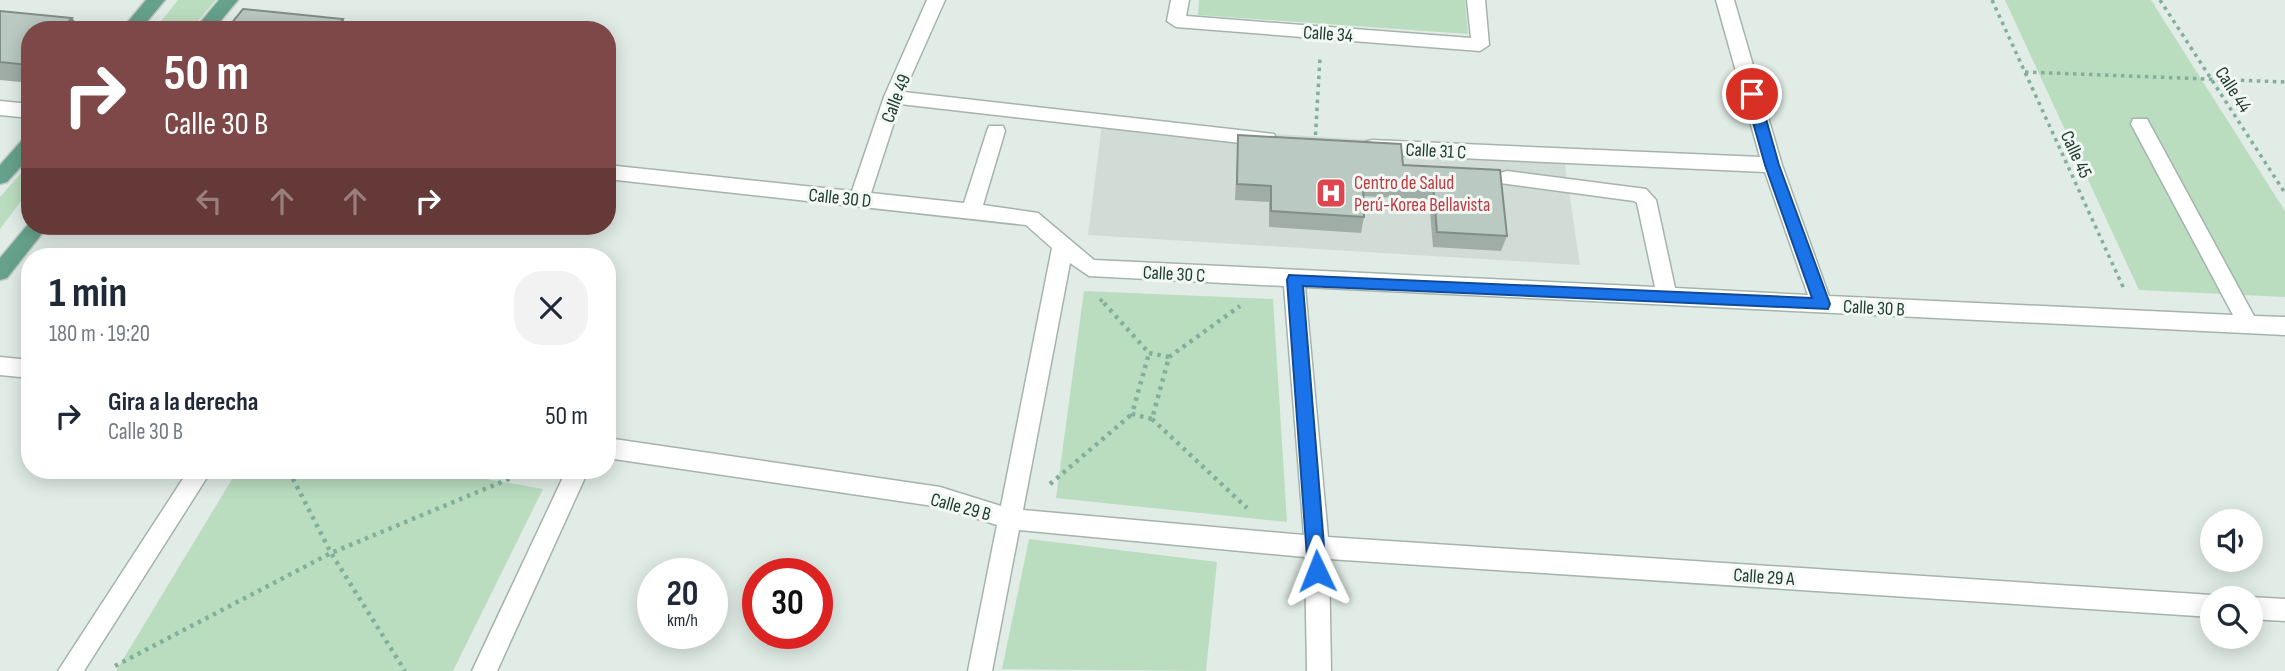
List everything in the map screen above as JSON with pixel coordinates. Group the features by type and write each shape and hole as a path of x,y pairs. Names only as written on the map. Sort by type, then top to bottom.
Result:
{"main road":[{"path":"138,21 156,0"},
{"path":"211,21 229,0"},
{"path":"0,177 21,154"},
{"path":"0,272 31,235"}],"street":[{"name":"Calle 49","path":"859,199 893,97 936,0"},
{"name":"Calle 34","path":"1180,0 1176,21 1480,45 1476,0"},
{"path":"1725,0 1772,165 1822,304"},
{"path":"893,97 1315,144"},
{"path":"0,107 21,110"},
{"path":"2140,124 2248,324"},
{"path":"971,211 996,131"},
{"name":"Calle 31 C","path":"1356,146 1772,165"},
{"name":"Calle 30 D","path":"616,173 1031,218 1063,245"},
{"path":"1507,178 1639,194 1646,200 1667,297"},
{"path":"1063,245 1089,268"},
{"path":"980,671 1063,245"},
{"name":"Calle 30 C","path":"1089,268 1286,279"},
{"path":"1286,279 1317,547 1319,671"},
{"name":"Calle 30 B","path":"1286,279 2285,326"},
{"path":"0,366 21,368"},
{"name":"Calle 29 B","path":"616,449 940,498 1009,519 1317,547"},
{"path":"70,671 195,479"},
{"path":"484,671 573,479"},
{"name":"Calle 29 A","path":"1317,547 2200,605"},
{"path":"2263,609 2285,610"}],"path":[{"name":"Calle 45","path":"1992,0 2137,319"},
{"name":"Calle 44","path":"2160,0 2285,193"},
{"path":"1315,144 1322,32"},
{"path":"2025,72 2285,82"},
{"path":"1089,268 1086,285 1149,353 1168,357"},
{"path":"1152,419 1168,357 1286,279"},
{"path":"1009,519 1132,414 1149,353"},
{"path":"1132,414 1152,419 1257,518"},
{"path":"293,479 331,553 405,671"},
{"path":"105,671 331,553 509,479"}],"shaded area":[{"name":"Centro de Salud Perú-Korea Bellavista","path":"1102,124 1563,151 1580,265 1088,235"}],"green space":[{"path":"178,0 216,0 198,21 161,21"},
{"path":"1199,0 1465,0 1468,34 1198,15"},
{"path":"2005,0 2151,0 2285,211 2285,297 2139,290"},
{"path":"21,173 21,201 0,229 0,197"},
{"path":"1084,291 1273,299 1287,522 1056,498"},
{"path":"232,479 486,479 543,489 453,671 116,671"},
{"path":"1029,539 1217,562 1206,671 1002,669"}],"building":[{"path":"243,9 343,19 342,21 233,21"},
{"path":"0,11 72,18 69,21 21,21 21,64 0,62"},
{"path":"1238,135 1401,144 1403,165 1500,170 1507,236 1437,232 1433,184 1363,180 1364,217 1271,211 1271,186 1237,184"}],"place":[{"name":"Centro de Salud Perú-Korea Bellavista","path":"1331,193"}],"route":[{"path":"1317,571 1294,280 1822,304 1772,165 1752,94"}]}
